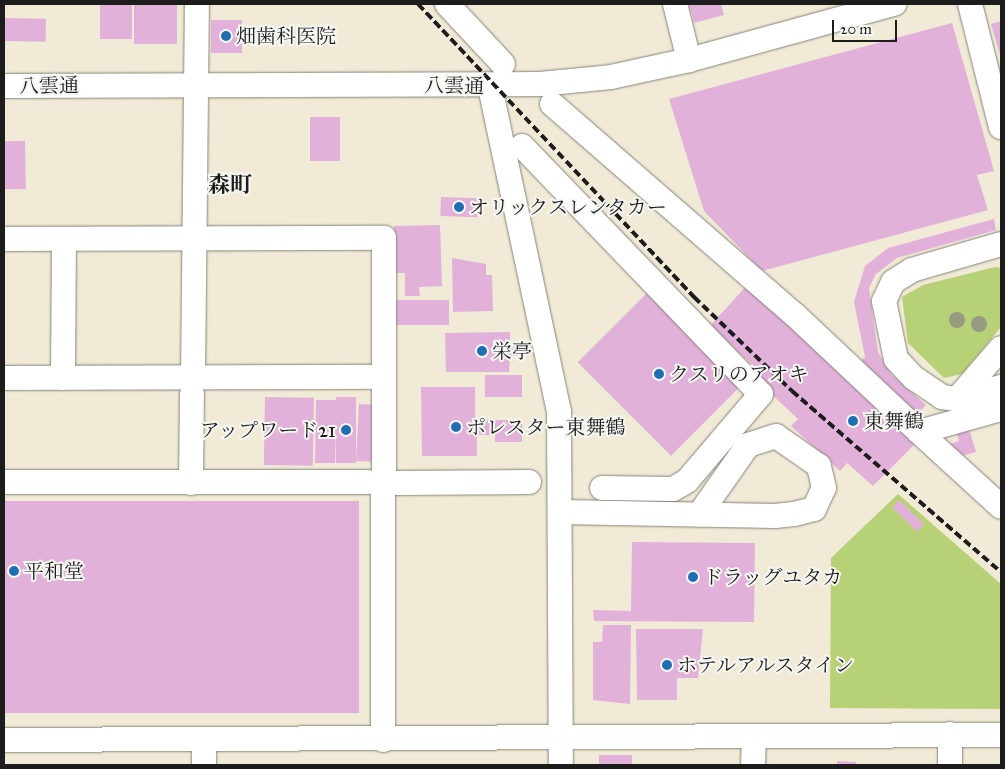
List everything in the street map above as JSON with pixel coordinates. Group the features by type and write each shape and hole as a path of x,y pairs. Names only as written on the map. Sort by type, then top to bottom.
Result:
{"street":[{"path":"191,483 196,4"},
{"path":"447,4 503,64"},
{"path":"675,4 690,60"},
{"name":"八雲通","path":"4,86 490,87 612,77 690,60 894,4"},
{"path":"970,4 1001,127"},
{"path":"490,87 559,410 562,765"},
{"path":"552,104 795,316 1001,507"},
{"path":"522,146 761,394 686,480 673,490 602,488"},
{"path":"4,239 384,238 383,740"},
{"path":"64,239 64,378"},
{"path":"1001,244 912,270 893,282 884,301 896,359 914,378 942,397 957,399 1001,387"},
{"path":"957,399 1001,348"},
{"path":"4,378 64,378 193,386 383,377"},
{"path":"919,432 1001,409"},
{"path":"561,512 699,515 775,516 814,509 824,488 819,466 776,436 748,445 699,515"},
{"path":"4,482 529,482"},
{"path":"950,734 950,765"},
{"path":"4,740 204,741 1001,735"},
{"path":"753,765 754,736"},
{"path":"204,741 204,765"}],"green space":[{"path":"995,267 1001,268 1001,327 962,374 944,378 908,343 902,297 923,285"},
{"path":"898,494 1001,584 1001,709 830,708 831,558"}],"building":[{"path":"100,4 132,4 132,39 100,39"},
{"path":"134,4 177,4 177,44 134,44"},
{"path":"689,4 721,4 724,15 694,23"},
{"path":"4,18 46,19 46,42 4,41"},
{"name":"畑歯科医院","path":"211,20 242,20 242,53 211,53"},
{"path":"1001,21 1001,58 991,24"},
{"path":"952,23 994,171 977,175 988,210 762,271 704,211 669,99"},
{"path":"310,117 340,117 340,161 310,161"},
{"path":"4,141 25,141 26,189 5,189"},
{"name":"オリックスレンタカー","path":"441,197 478,198 477,217 440,216"},
{"name":"東舞鶴","path":"994,219 996,230 897,258 876,274 869,288 878,352 892,375 926,405 915,417 919,440 873,486 847,463 840,471 791,426 798,419 752,376 757,369 710,326 749,283 857,364 865,357 854,302 865,266 888,248"},
{"path":"440,225 442,286 419,287 420,296 405,296 405,273 395,273 394,226"},
{"path":"452,258 486,264 486,275 492,275 493,311 453,312"},
{"name":"クスリのアオキ","path":"647,293 740,386 671,456 578,362"},
{"path":"394,300 449,300 449,325 394,325"},
{"name":"栄亭","path":"510,332 510,345 518,345 518,356 510,356 509,372 446,372 445,333"},
{"path":"485,375 522,375 522,397 485,397"},
{"name":"ポレスター東舞鶴","path":"421,387 475,387 475,420 490,420 490,435 477,435 477,456 422,456"},
{"path":"265,397 314,398 313,466 264,465"},
{"path":"336,397 356,397 356,463 336,463 335,425 335,463 315,463 316,400 336,400"},
{"path":"359,404 376,405 373,462 356,461"},
{"path":"495,420 522,420 522,442 495,442"},
{"path":"969,429 976,452 954,458 950,444 959,441 956,431"},
{"path":"899,500 924,524 917,532 892,507"},
{"path":"4,501 359,501 359,713 4,713"},
{"name":"ドラッグユタカ","path":"632,542 755,543 754,622 594,621 593,610 631,611"},
{"path":"603,625 631,625 630,704 593,700 593,642 602,642"},
{"name":"ホテルアルスタイン","path":"636,629 703,629 698,678 677,678 677,700 637,700"},
{"path":"599,755 632,755 632,765 599,765"},
{"path":"837,761 856,762 856,765 837,765"}],"railway":[{"path":"418,4 694,297 792,391 1001,572"}],"place":[{"name":"畑歯科医院","path":"226,36"},
{"name":"オリックスレンタカー","path":"459,207"},
{"name":"栄亭","path":"482,351"},
{"name":"クスリのアオキ","path":"659,374"},
{"name":"東舞鶴","path":"853,421"},
{"name":"ポレスター東舞鶴","path":"456,427"},
{"name":"アップワード21","path":"346,430"},
{"name":"平和堂","path":"14,571"},
{"name":"ドラッグユタカ","path":"693,577"},
{"name":"ホテルアルスタイン","path":"667,665"}],"district":[{"name":"森町","path":"230,185"}]}
